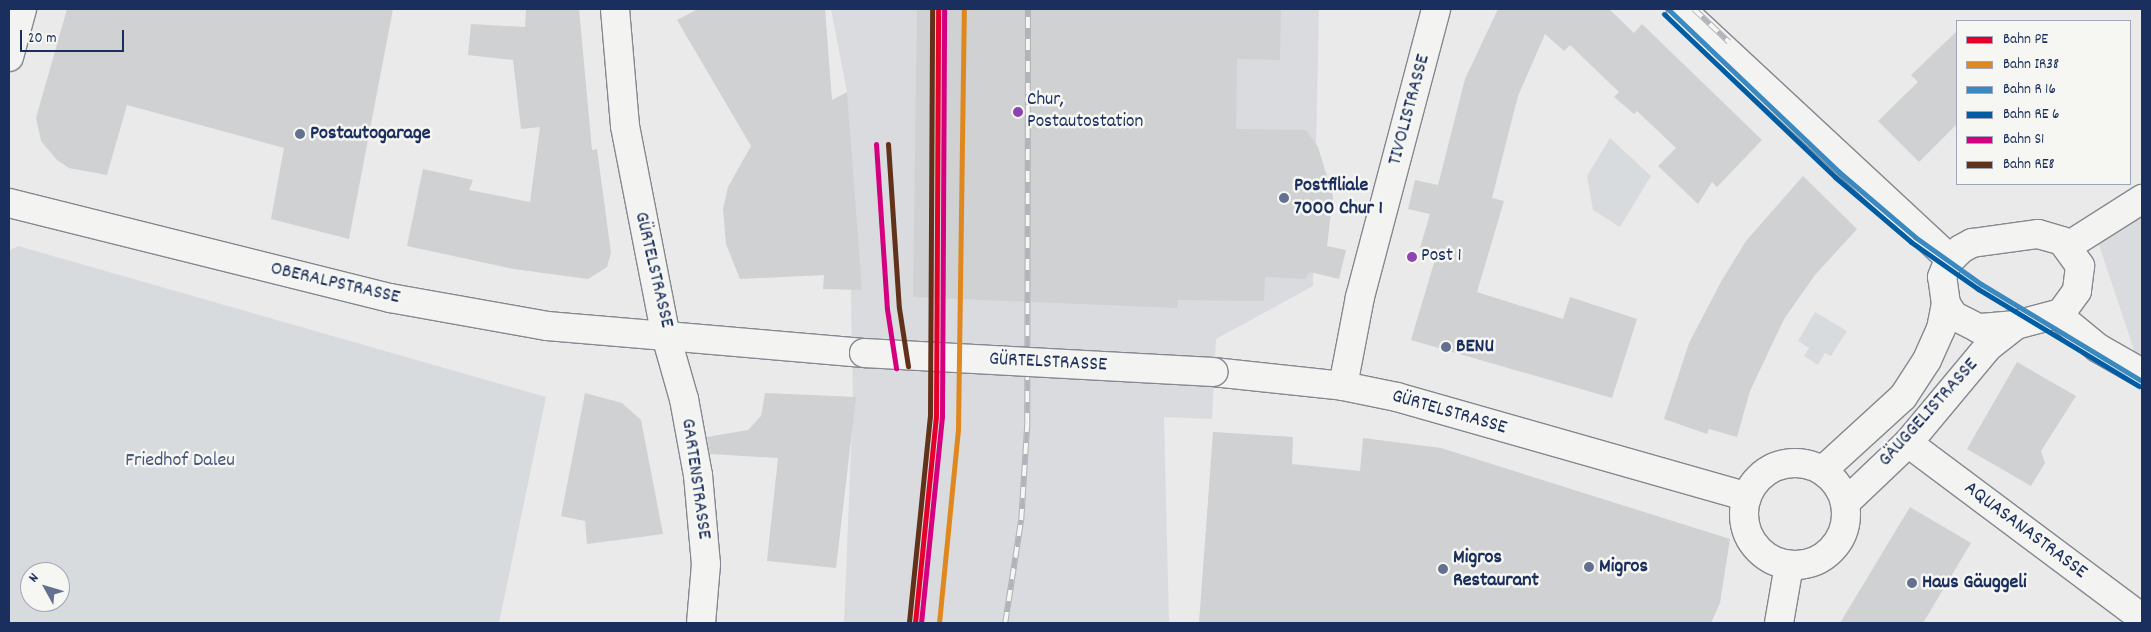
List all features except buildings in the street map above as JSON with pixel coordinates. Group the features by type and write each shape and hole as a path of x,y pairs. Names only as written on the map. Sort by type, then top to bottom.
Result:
{"street":[{"path":"9,57 22,9"},
{"name":"GÜRTELSTRASSE","path":"615,9 625,126 666,336 864,353 1213,372 1343,386 1397,397 1747,497"},
{"name":"TIVOLISTRASSE","path":"1343,386 1360,297 1436,9"},
{"path":"1681,9 1950,259"},
{"path":"2068,246 2142,199"},
{"name":"OBERALPSTRASSE","path":"9,202 390,298 547,326 666,336"},
{"path":"2038,234 2068,246 2076,257 2080,277 2070,304 2058,315 2016,325 1978,328 1954,316 1946,304 1942,277 1950,259 1972,243 2038,234"},
{"name":"GÄUGGELISTRASSE","path":"1823,470 1903,397 1927,360 1941,329 1946,304"},
{"path":"2058,315 2098,348 2142,373"},
{"name":"GÄUGGELISTRASSE","path":"1845,503 1908,443 1988,347 2016,325"},
{"name":"GARTENSTRASSE","path":"666,336 684,399 703,521 706,564 701,623"},
{"name":"AQUASANASTRASSE","path":"1908,443 2142,618"},
{"path":"1788,463 1806,464 1823,470 1841,490 1845,503 1846,522 1839,540 1826,555 1808,563 1789,565 1772,559 1757,548 1744,515 1747,497 1756,481 1770,469 1788,463"},
{"path":"1779,623 1789,565"}],"shaded area":[{"path":"831,9 1319,9 1313,286 1216,339 1212,419 1164,417 1169,623 844,623 853,401 847,92"},
{"path":"2142,182 2142,374 2089,215"}],"green space":[{"path":"1610,138 1651,176 1620,227 1593,210 1587,176"},
{"name":"Friedhof Daleu","path":"18,246 546,397 499,623 9,623 9,251"},
{"path":"1815,312 1847,331 1831,356 1825,353 1818,365 1804,356 1809,348 1798,341"}],"railway":[{"path":"1005,623 1021,520 1027,424 1028,9"},
{"path":"1694,9 1729,42"}],"rail line":[{"name":"RE8","path":"909,622 930,416 932,9"},
{"name":"PE","path":"915,623 936,416 938,9"},
{"name":"S1","path":"921,623 942,416 944,9"},
{"name":"IR38","path":"939,623 958,429 964,9"},
{"name":"S1","path":"876,144 887,309 896,368"},
{"name":"RE8","path":"888,144 899,308 908,366"}],"transit line":[{"path":"1668,9 1839,172 1915,237 1981,284 2142,381"},
{"path":"1664,14 1835,177 1911,242 1978,289 2139,386"}],"place":[{"name":"Chur, Postautostation","path":"1018,112"},
{"name":"Postautogarage","path":"300,134"},
{"name":"Postfiliale 7000 Chur 1","path":"1284,198"},
{"name":"Post 1","path":"1412,257"},
{"name":"BENU","path":"1446,347"},
{"name":"Migros","path":"1589,567"},
{"name":"Migros Restaurant","path":"1443,569"},
{"name":"Haus Gäuggeli","path":"1912,583"}]}
